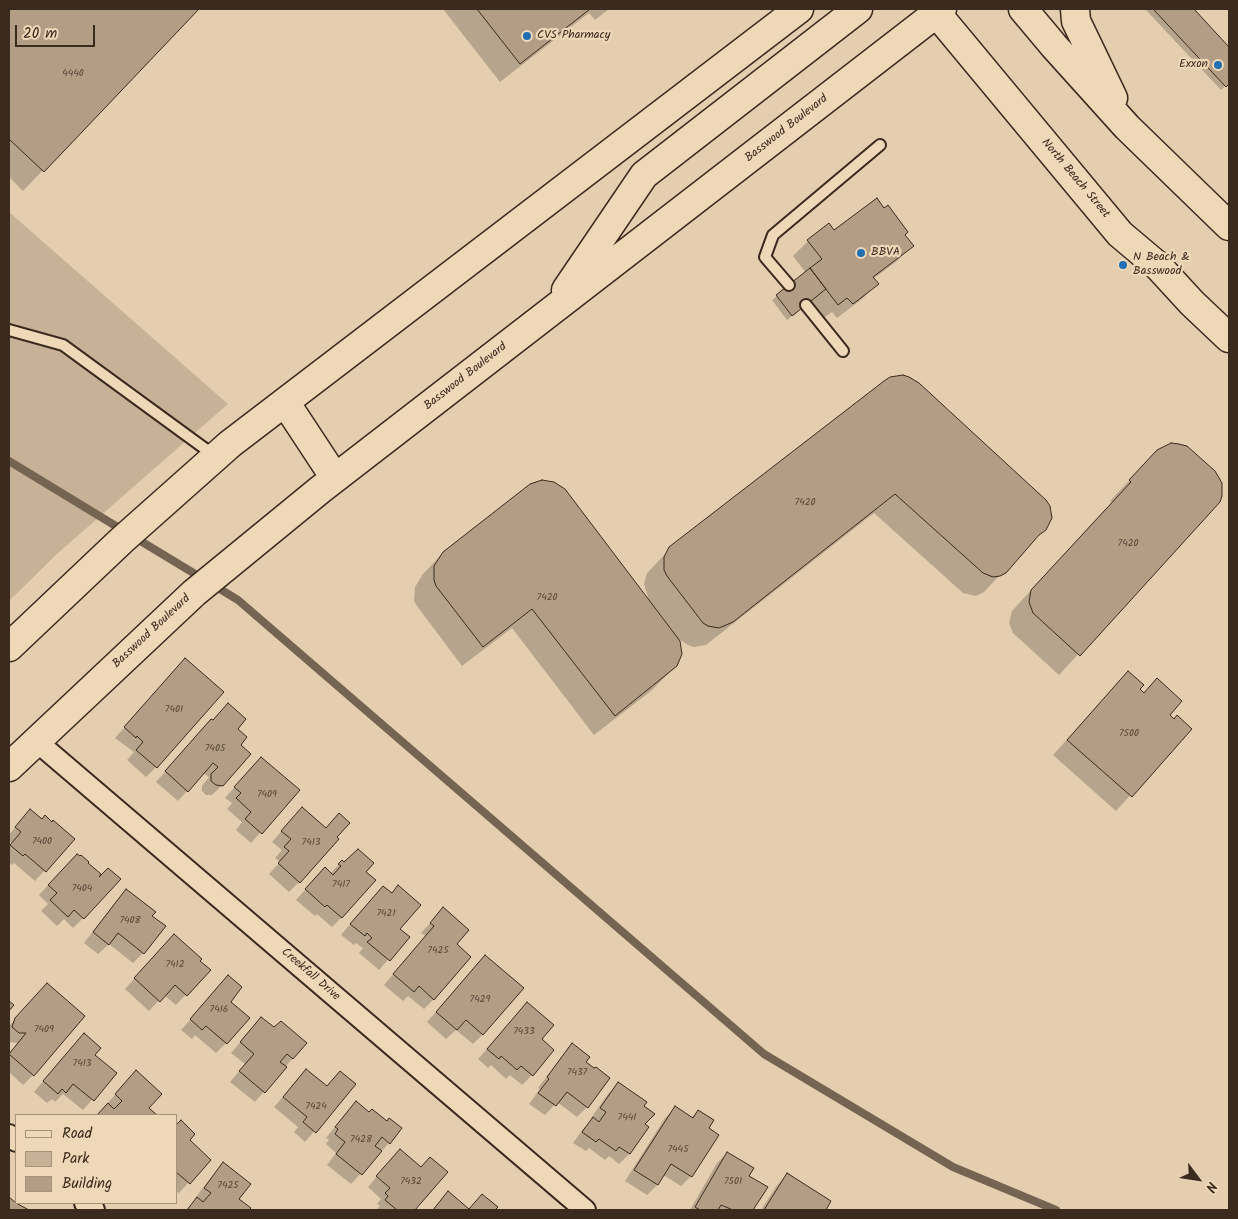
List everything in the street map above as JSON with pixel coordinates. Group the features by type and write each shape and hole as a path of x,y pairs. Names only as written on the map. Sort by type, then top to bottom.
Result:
{"main road":[{"path":"745,50 776,9"},
{"path":"9,648 102,560 230,444 799,9"},
{"path":"551,312 644,175 858,9"},
{"path":"1023,9 1127,127 1229,226"},
{"path":"1075,9 1076,21 1127,127"},
{"name":"Basswood Boulevard","path":"9,767 35,740 172,613 248,548 335,478 938,10"},
{"name":"North Beach Street","path":"938,10 1120,234 1158,266 1192,303 1229,338"},
{"path":"285,402 335,478"}],"street":[{"name":"Creekfall Drive","path":"35,740 585,1210"}],"lane":[{"path":"789,285 765,257 773,235 880,146"},
{"path":"806,305 843,351"},
{"path":"9,330 63,345 216,456"}],"green space":[{"path":"9,212 228,404 58,553 9,601"}],"building":[{"path":"9,9 199,9 44,172 9,139"},
{"name":"CVS Pharmacy","path":"477,9 590,9 520,64"},
{"name":"Exxon","path":"1153,9 1194,9 1229,47 1229,84 1226,87"},
{"name":"BBVA","path":"877,198 884,208 888,205 908,232 905,235 914,246 873,277 879,284 853,304 847,298 838,305 810,268 822,259 807,240 829,223 834,230"},
{"path":"810,268 826,289 792,316 776,295"},
{"path":"903,375 919,383 1046,500 1050,506 1052,518 1046,530 1039,535 1006,573 993,577 983,573 895,494 733,622 719,628 703,623 664,570 664,557 669,547 884,381 890,377"},
{"path":"1171,443 1187,446 1215,471 1222,483 1220,502 1080,656 1033,613 1029,602 1031,590 1131,482 1129,480 1157,450"},
{"path":"542,480 554,482 565,489 680,641 682,654 677,666 615,716 532,609 483,647 436,586 434,580 434,566 443,552 530,484"},
{"path":"185,658 224,692 157,768 136,750 143,742 124,727"},
{"path":"1128,671 1144,685 1140,689 1144,693 1157,678 1182,701 1170,715 1174,719 1177,715 1192,729 1132,797 1067,740"},
{"path":"228,703 246,719 238,729 247,737 241,745 251,754 223,786 216,785 211,781 211,774 218,767 213,763 188,792 165,771 211,719 213,720"},
{"path":"261,757 300,790 262,834 245,819 251,812 236,798 241,793 234,787"},
{"path":"302,807 326,828 339,813 350,823 337,837 339,839 300,883 278,863 289,851 284,847 291,839 281,831"},
{"path":"30,809 42,819 45,815 52,822 53,820 75,839 46,872 25,854 23,856 10,845 21,832 15,827"},
{"path":"358,849 374,863 366,872 376,880 342,918 327,905 325,907 305,889 325,867 333,875 341,866 338,864 342,860 344,862"},
{"path":"77,854 81,855 101,874 99,877 108,868 121,879 84,919 74,910 68,917 50,900 57,893 48,885"},
{"path":"398,885 421,905 400,929 410,937 390,961 367,942 372,938 367,933 365,936 350,924 383,886 392,893"},
{"path":"126,889 156,912 152,916 166,926 144,954 118,933 109,945 93,932"},
{"path":"443,907 469,930 457,944 471,957 434,1000 419,986 414,992 393,974 434,926 430,923"},
{"path":"174,934 202,959 200,961 211,970 187,996 175,985 160,1002 134,978"},
{"path":"485,955 524,988 483,1035 466,1020 457,1030 436,1012"},
{"path":"228,975 242,987 231,1002 250,1018 227,1044 206,1026 202,1030 190,1019"},
{"path":"47,983 85,1016 34,1076 9,1054 26,1033 19,1033 12,1027 15,1018"},
{"path":"9,1001 14,1005 9,1011"},
{"path":"527,1002 554,1025 542,1039 554,1050 533,1076 521,1066 517,1070 501,1056 499,1059 487,1049"},
{"path":"261,1017 274,1027 281,1021 307,1043 293,1059 287,1054 280,1062 287,1067 265,1093 239,1071 254,1054 240,1042"},
{"path":"84,1033 101,1048 95,1055 117,1073 94,1101 73,1084 66,1093 62,1089 58,1094 43,1081"},
{"path":"572,1043 590,1057 586,1062 610,1078 588,1108 567,1092 556,1106 538,1093 549,1079 547,1077"},
{"path":"306,1069 327,1086 340,1071 356,1084 316,1133 303,1122 307,1117 283,1097"},
{"path":"136,1070 162,1094 149,1108 156,1114 98,1114 108,1103 114,1109 122,1101 115,1094"},
{"path":"618,1082 647,1102 644,1106 655,1114 645,1124 649,1127 630,1154 619,1147 616,1151 599,1139 596,1142 582,1132 593,1117 599,1122 606,1112 600,1108"},
{"path":"356,1101 369,1112 372,1109 387,1121 389,1118 402,1128 390,1144 382,1137 375,1146 382,1151 362,1175 336,1154 345,1142 335,1134 338,1129 335,1127"},
{"path":"675,1106 693,1118 698,1110 714,1120 709,1128 719,1135 692,1177 671,1164 658,1185 634,1170"},
{"path":"181,1120 195,1134 190,1140 211,1160 190,1184 178,1174 178,1123"},
{"path":"400,1149 421,1167 430,1157 448,1172 415,1210 397,1210 385,1200 388,1196 385,1193 390,1188 376,1176"},
{"path":"727,1152 754,1168 749,1176 768,1187 753,1210 733,1210 721,1205 718,1210 700,1210 695,1207"},
{"path":"223,1162 251,1184 239,1199 251,1208 249,1210 187,1210 197,1197 203,1202 211,1193 204,1188"},
{"path":"787,1173 831,1201 826,1210 764,1210"},
{"path":"448,1191 469,1209 482,1194 498,1207 495,1210 433,1210"},
{"path":"9,1197 15,1204 29,1210 9,1210"}],"waterway":[{"path":"9,461 124,531"},
{"path":"134,537 238,600 764,1054 953,1167 1056,1210"}],"place":[{"name":"CVS Pharmacy","path":"527,36"},
{"name":"Exxon","path":"1218,65"},
{"name":"BBVA","path":"861,253"},
{"name":"N Beach & Basswood","path":"1123,265"}]}
